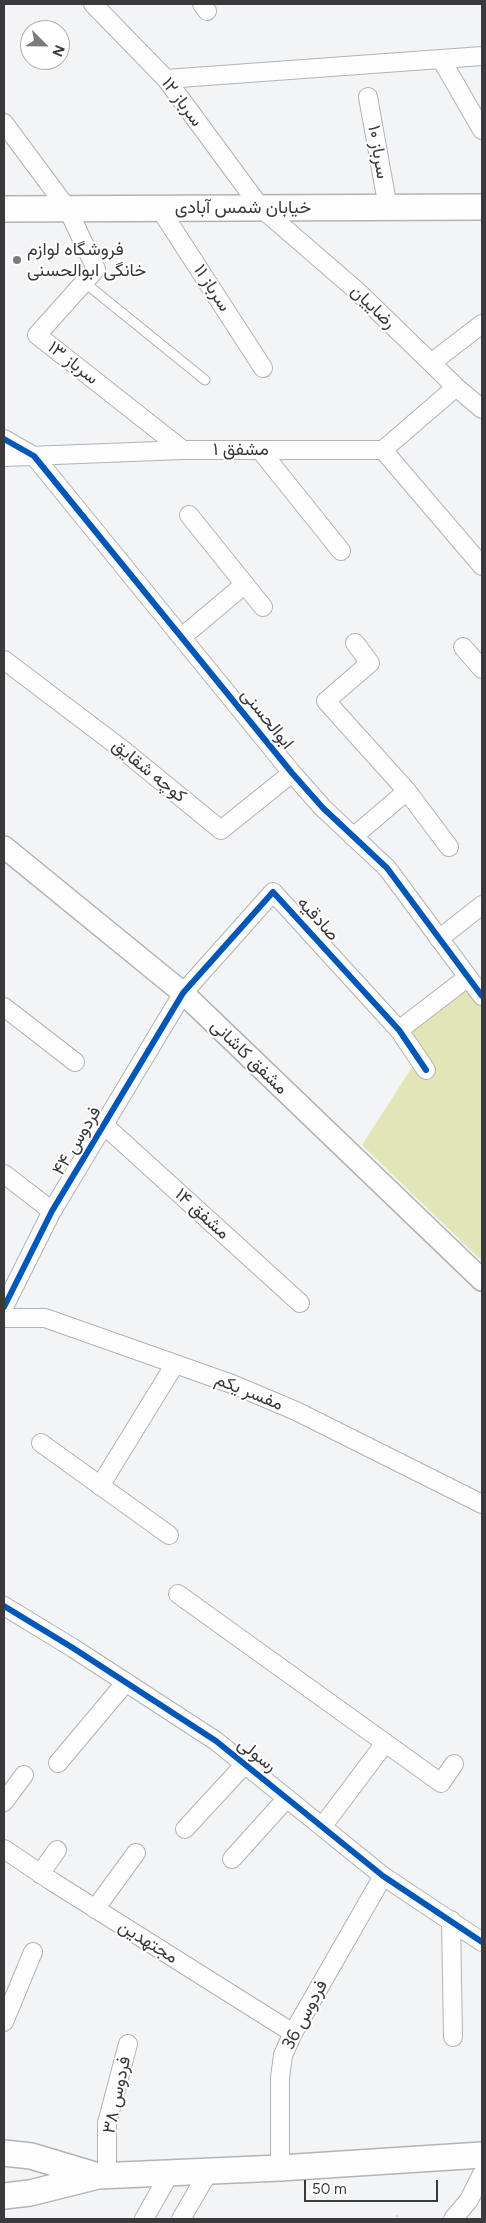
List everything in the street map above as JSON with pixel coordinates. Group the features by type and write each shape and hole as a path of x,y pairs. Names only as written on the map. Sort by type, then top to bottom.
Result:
{"main road":[{"name":"خیابان شمس آبادی","path":"4,209 482,207"},
{"path":"4,2153 31,2156 102,2176"},
{"path":"4,2196 30,2194 102,2176 280,2168 482,2154"},
{"path":"30,2194 36,2185 38,2176 37,2168 31,2156"}],"street":[{"name":"سرباز ۱۲","path":"93,4 166,79 262,208"},
{"path":"166,79 482,56"},
{"path":"441,59 482,130"},
{"name":"سرباز ۱۰","path":"368,97 388,208"},
{"path":"4,123 67,208"},
{"name":"سرباز ۱۳","path":"67,208 96,269 37,335 183,450"},
{"name":"رضاییان","path":"262,208 356,290 456,387 482,409"},
{"name":"سرباز ۱۱","path":"160,209 264,368"},
{"path":"431,363 482,324"},
{"path":"456,387 383,450 482,566"},
{"path":"4,439 34,456"},
{"name":"مشفق ۱","path":"4,457 183,450 383,450"},
{"path":"260,450 342,551"},
{"name":"ابوالحسنی","path":"34,456 292,773 353,837 387,868 482,996"},
{"path":"189,515 264,607"},
{"path":"182,637 245,584"},
{"path":"355,643 370,663 326,700 407,791 449,847"},
{"path":"463,647 482,669"},
{"name":"کوچه شقایق","path":"4,660 123,750 221,830 292,773"},
{"path":"353,837 407,791"},
{"name":"مشفق کاشانی","path":"4,847 183,993 482,1280"},
{"name":"صادقیه","path":"183,993 273,892 399,1030 426,1070"},
{"path":"439,939 482,905"},
{"path":"399,1030 468,977"},
{"name":"فردوس ۴۴","path":"4,1307 52,1212 183,993"},
{"path":"4,1007 75,1062"},
{"name":"مشفق ۱۴","path":"104,1125 300,1303"},
{"path":"4,1174 52,1212"},
{"name":"مفسر یکم","path":"4,1318 45,1318 232,1384 296,1411 482,1504"},
{"path":"100,1486 175,1364"},
{"path":"41,1443 169,1535"},
{"path":"178,1594 441,1783 454,1764"},
{"name":"رسولی","path":"5,1609 126,1682 246,1764 383,1876 482,1942"},
{"path":"58,1763 126,1682"},
{"path":"322,1827 386,1743"},
{"path":"185,1829 246,1764"},
{"path":"4,1802 24,1775"},
{"path":"232,1859 287,1798"},
{"name":"مجتهدین","path":"4,1849 40,1874 293,2033"},
{"path":"40,1874 57,1850"},
{"path":"95,1909 136,1853"},
{"name":"فردوس 36","path":"280,2168 280,2078 284,2055 293,2033 383,1876"},
{"path":"451,1920 453,2037"},
{"path":"4,2022 33,1952"},
{"name":"فردوس ۳۸","path":"102,2176 107,2123 128,2044"},
{"path":"181,2219 209,2171"},
{"path":"144,2219 170,2173"},
{"path":"453,2219 469,2200 482,2174"}],"lane":[{"path":"84,282 205,380"}],"path":[{"path":"396,2215 399,2219"}],"green space":[{"path":"467,981 482,1001 482,1261 362,1145 416,1061 402,1031"}],"cycle path":[{"path":"4,439 34,456 292,773 323,808 387,868 482,996"},
{"path":"4,1307 52,1211 183,993 273,892 399,1030 426,1070"},
{"path":"4,1606 73,1648 216,1741 383,1876 482,1942"}],"place":[{"name":"فروشگاه لوازم خانگی ابوالحسنی","path":"17,260"}]}
